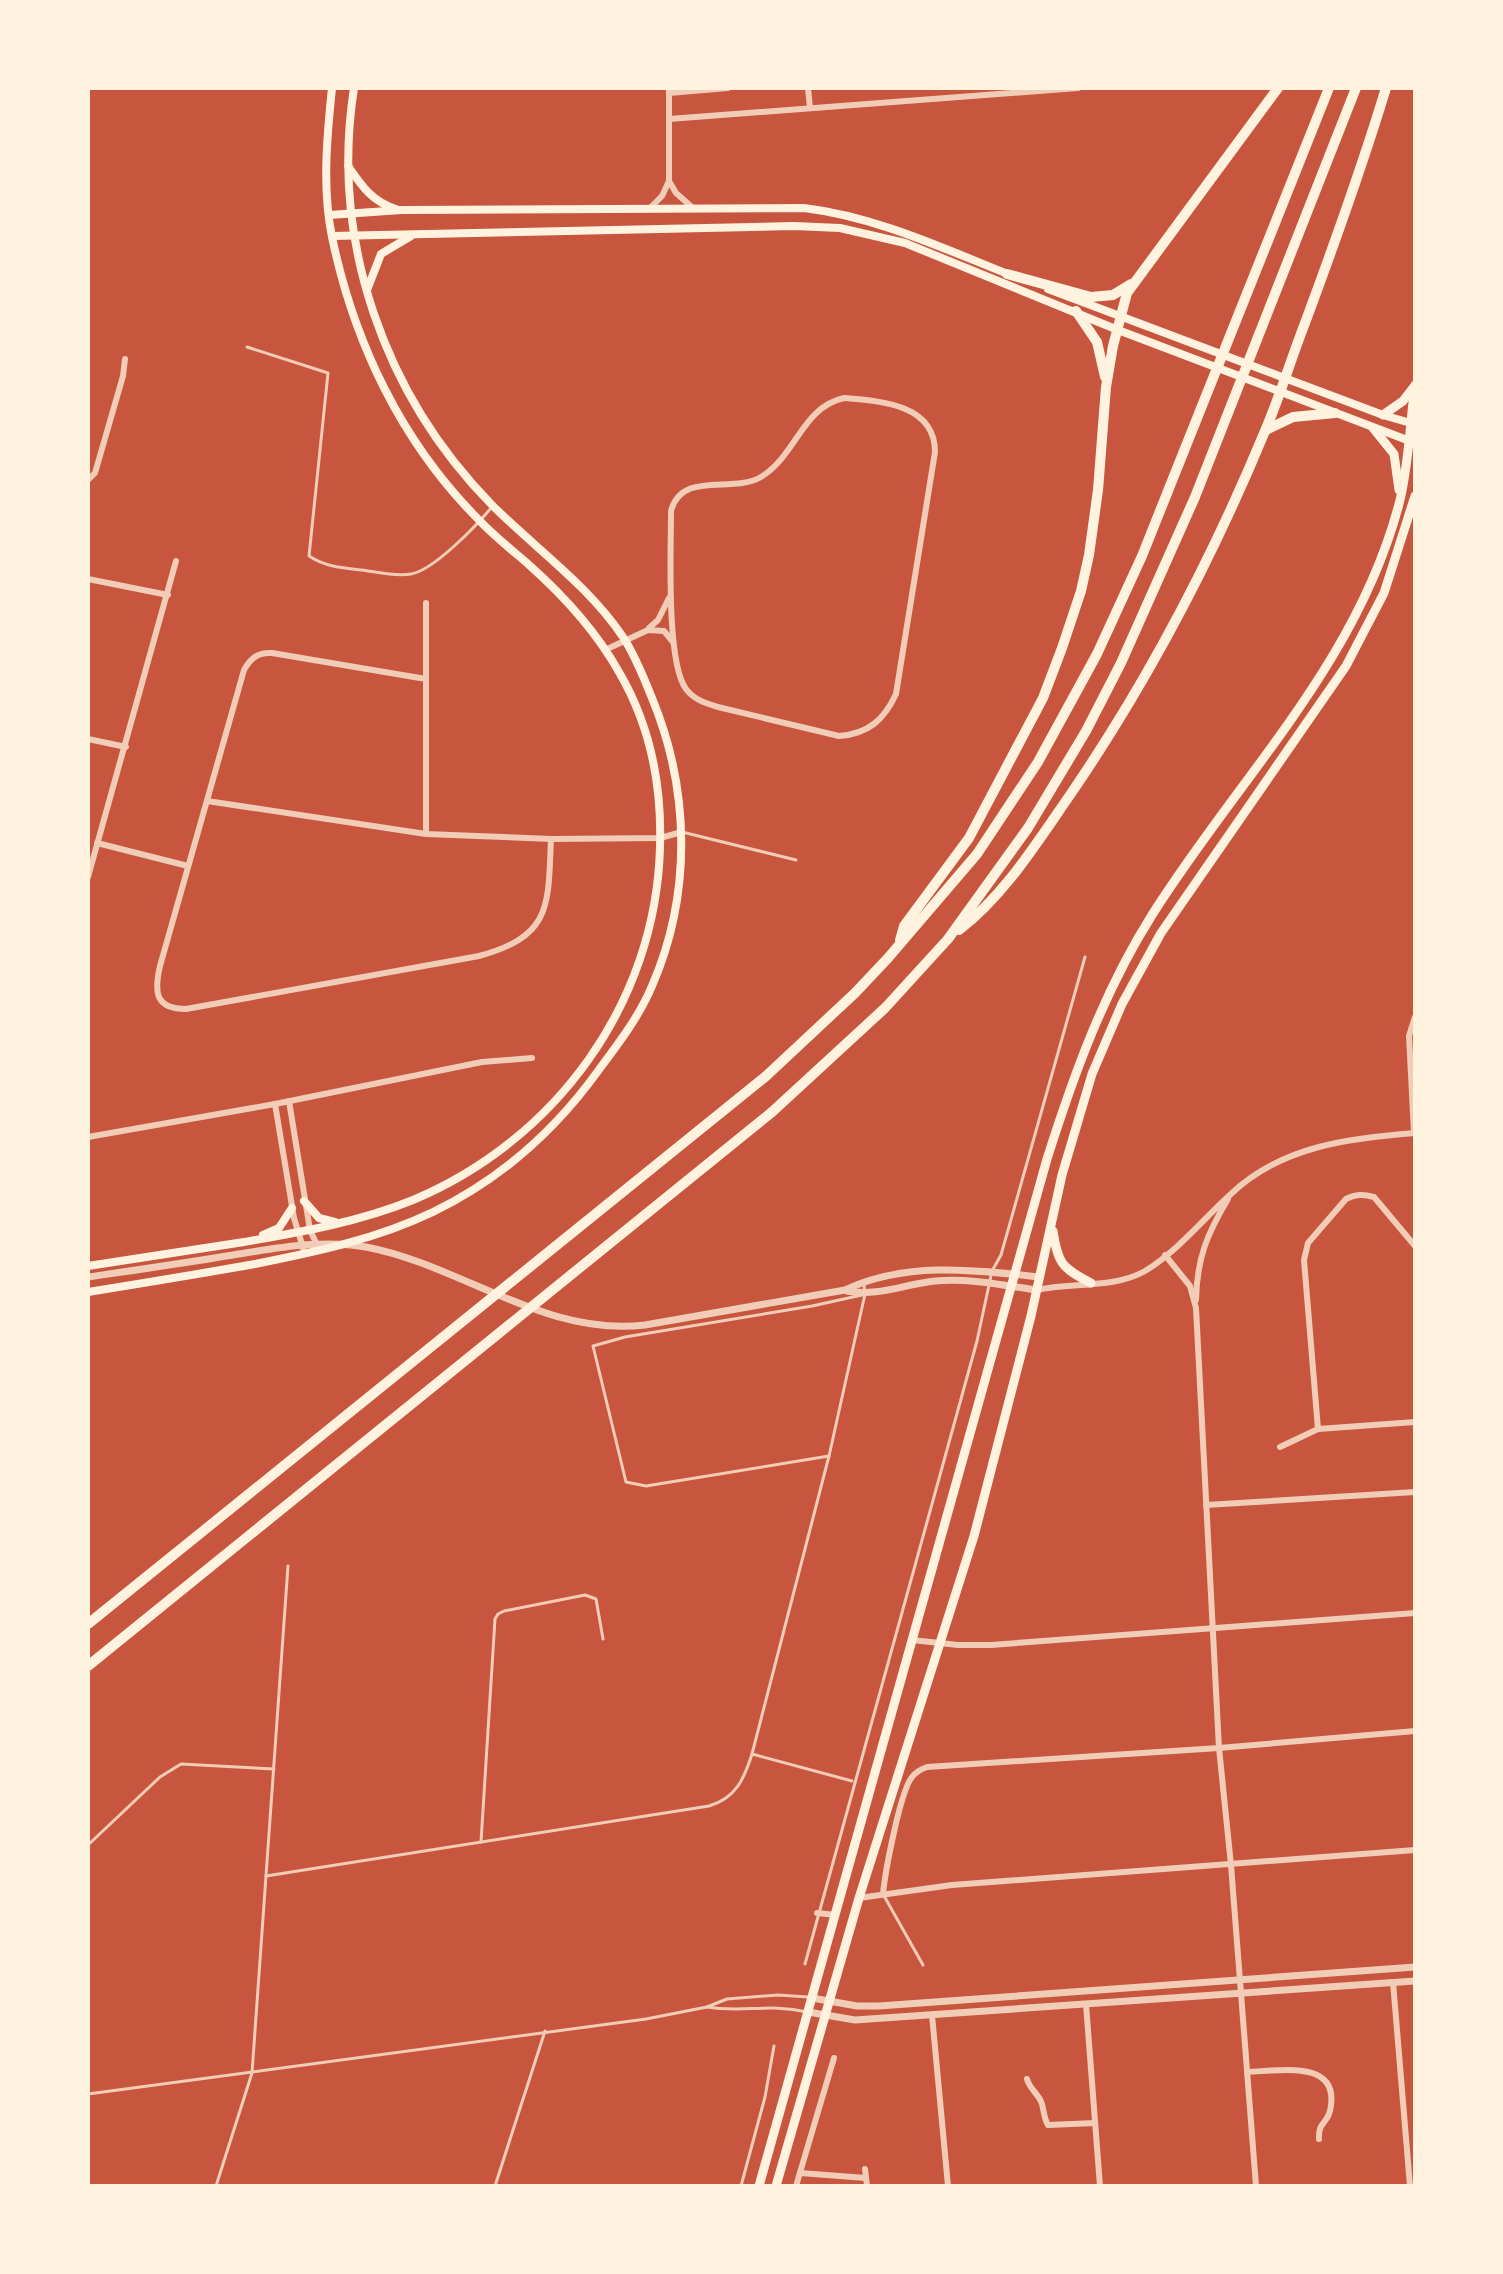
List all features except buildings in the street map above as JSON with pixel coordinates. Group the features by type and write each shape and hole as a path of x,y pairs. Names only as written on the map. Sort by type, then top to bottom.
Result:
{"highway":[{"path":"898,946 904,926 969,838 996,791 1043,698 1062,648 1081,591 1094,523 1106,387 1127,293 1278,88"},
{"path":"88,1624 765,1077 855,993 977,854 1038,762 1125,598 1329,88"},
{"path":"88,1666 772,1112 885,1008 948,939 1028,828 1086,731 1121,663 1159,580 1356,88"},
{"path":"948,939 971,921 1017,869 1112,733 1180,614 1266,430 1334,246 1386,88"},
{"path":"1007,274 1091,297 1113,295 1136,279"},
{"path":"1076,311 1097,342 1106,387"},
{"path":"1266,430 1293,417 1335,413"}],"main road":[{"path":"88,1266 297,1233 392,1208 451,1183 525,1129 583,1068 601,1044 620,1009 643,954 653,918 659,885 660,803 649,747 632,698 605,650 562,596 480,522 424,455 404,427 376,375 359,332 329,215 328,132 332,88"},
{"path":"88,1292 305,1254 364,1238 411,1222 498,1175 559,1120 615,1048 651,988 674,925 682,832 675,770 662,723 625,640 562,568 493,506 455,464 413,401 377,326 366,292 351,213 348,124 354,88"},
{"path":"348,165 376,201 402,210"},
{"path":"329,215 402,210 804,208 852,216 900,231 1121,318 1413,424"},
{"path":"332,236 794,226 840,228 905,243 1118,330 1412,441"},
{"path":"366,292 381,254 395,243 416,234"},
{"path":"1383,415 1403,401 1415,385"},
{"path":"759,2186 911,1640 1074,1075 1104,1003 1159,904 1330,665 1368,589 1387,544 1400,498 1412,441 1415,385"},
{"path":"1373,428 1394,454 1400,498"},
{"path":"776,2186 859,1898 974,1536 1087,1086 1136,976 1173,912 1346,666 1384,593 1415,496"},
{"path":"304,1201 322,1220 340,1222"},
{"path":"247,1241 279,1228 292,1208"},
{"path":"1053,1219 1055,1247 1062,1265 1091,1283"}],"street":[{"path":"648,210 662,196 669,181 669,90 728,88"},
{"path":"808,88 810,108"},
{"path":"669,119 958,92 1078,88"},
{"path":"669,181 676,193 694,208"},
{"path":"88,480 95,473 125,359"},
{"path":"837,399 902,406 917,416 931,433 935,445 934,460 896,694 878,723 850,736 830,735 707,703 691,695 684,687 679,677 674,645 671,511 674,500 681,492 695,486 733,485 761,477 792,445 815,412 837,399"},
{"path":"88,877 176,561"},
{"path":"88,579 168,595"},
{"path":"605,650 648,630 658,620 671,594"},
{"path":"426,603 426,834"},
{"path":"648,630 664,631 674,645"},
{"path":"426,679 272,653 256,655 244,670 160,966 157,987 162,1003 179,1009 479,956 511,946 530,933 544,911 549,887 551,839"},
{"path":"88,739 126,747"},
{"path":"207,801 426,834 551,839 660,838 682,832"},
{"path":"97,843 188,866"},
{"path":"845,1290 865,1294 937,1281 990,1282 1036,1290 1135,1275 1165,1255 1232,1192 1277,1163 1322,1145 1372,1136 1415,1133 1409,1036 1415,1017"},
{"path":"88,1137 275,1104 482,1062 532,1058"},
{"path":"289,1101 310,1230 320,1250"},
{"path":"275,1104 292,1208 305,1254"},
{"path":"1232,1192 1201,1252 1196,1308 1219,1748 1256,2186"},
{"path":"1318,1429 1304,1260 1308,1243 1346,1199 1365,1194 1374,1197 1415,1246"},
{"path":"88,1277 327,1243 387,1252 563,1319 602,1327 645,1325 845,1290 863,1282 939,1269 1039,1277 1055,1285"},
{"path":"1165,1255 1190,1286 1196,1308"},
{"path":"1280,1447 1318,1429 1415,1422"},
{"path":"1206,1505 1415,1492"},
{"path":"911,1640 991,1645 1415,1613"},
{"path":"883,1894 887,1861 908,1784 919,1770 936,1765 1219,1748 1415,1731"},
{"path":"859,1898 952,1885 1415,1850"},
{"path":"817,1913 836,1915"},
{"path":"812,1998 857,2006 879,2006 1415,1967"},
{"path":"808,2012 855,2020 1415,1981"},
{"path":"1393,1982 1410,2186"},
{"path":"1086,2004 1100,2186"},
{"path":"932,2015 948,2186"},
{"path":"796,2186 834,2058"},
{"path":"1247,2072 1298,2070 1322,2077 1331,2092 1330,2112 1320,2125 1319,2139"},
{"path":"1027,2079 1030,2088 1042,2100 1048,2125 1095,2123"},
{"path":"865,2169 867,2186"},
{"path":"800,2173 866,2178"}],"lane":[{"path":"247,347 328,373 309,556 332,567 412,574 426,568 480,522 493,506"},
{"path":"682,832 796,860"},
{"path":"805,1964 977,1341 992,1271 1001,1255 1085,957"},
{"path":"266,1876 719,1803 729,1798 738,1787 752,1754 829,1456 865,1294 863,1282"},
{"path":"829,1456 646,1486 626,1482 593,1346 625,1337 812,1306 865,1294"},
{"path":"216,2186 252,2073 288,1566"},
{"path":"481,1842 495,1619 504,1611 585,1595 596,1599 603,1639"},
{"path":"752,1754 854,1781"},
{"path":"88,1845 160,1777 181,1764 274,1769"},
{"path":"883,1894 923,1965"},
{"path":"88,2094 646,2019 707,2007 727,1999 797,1995 812,1998"},
{"path":"707,2007 725,2010 777,2007 808,2012"},
{"path":"495,2186 545,2031"},
{"path":"741,2186 765,2097 774,2046"}]}
